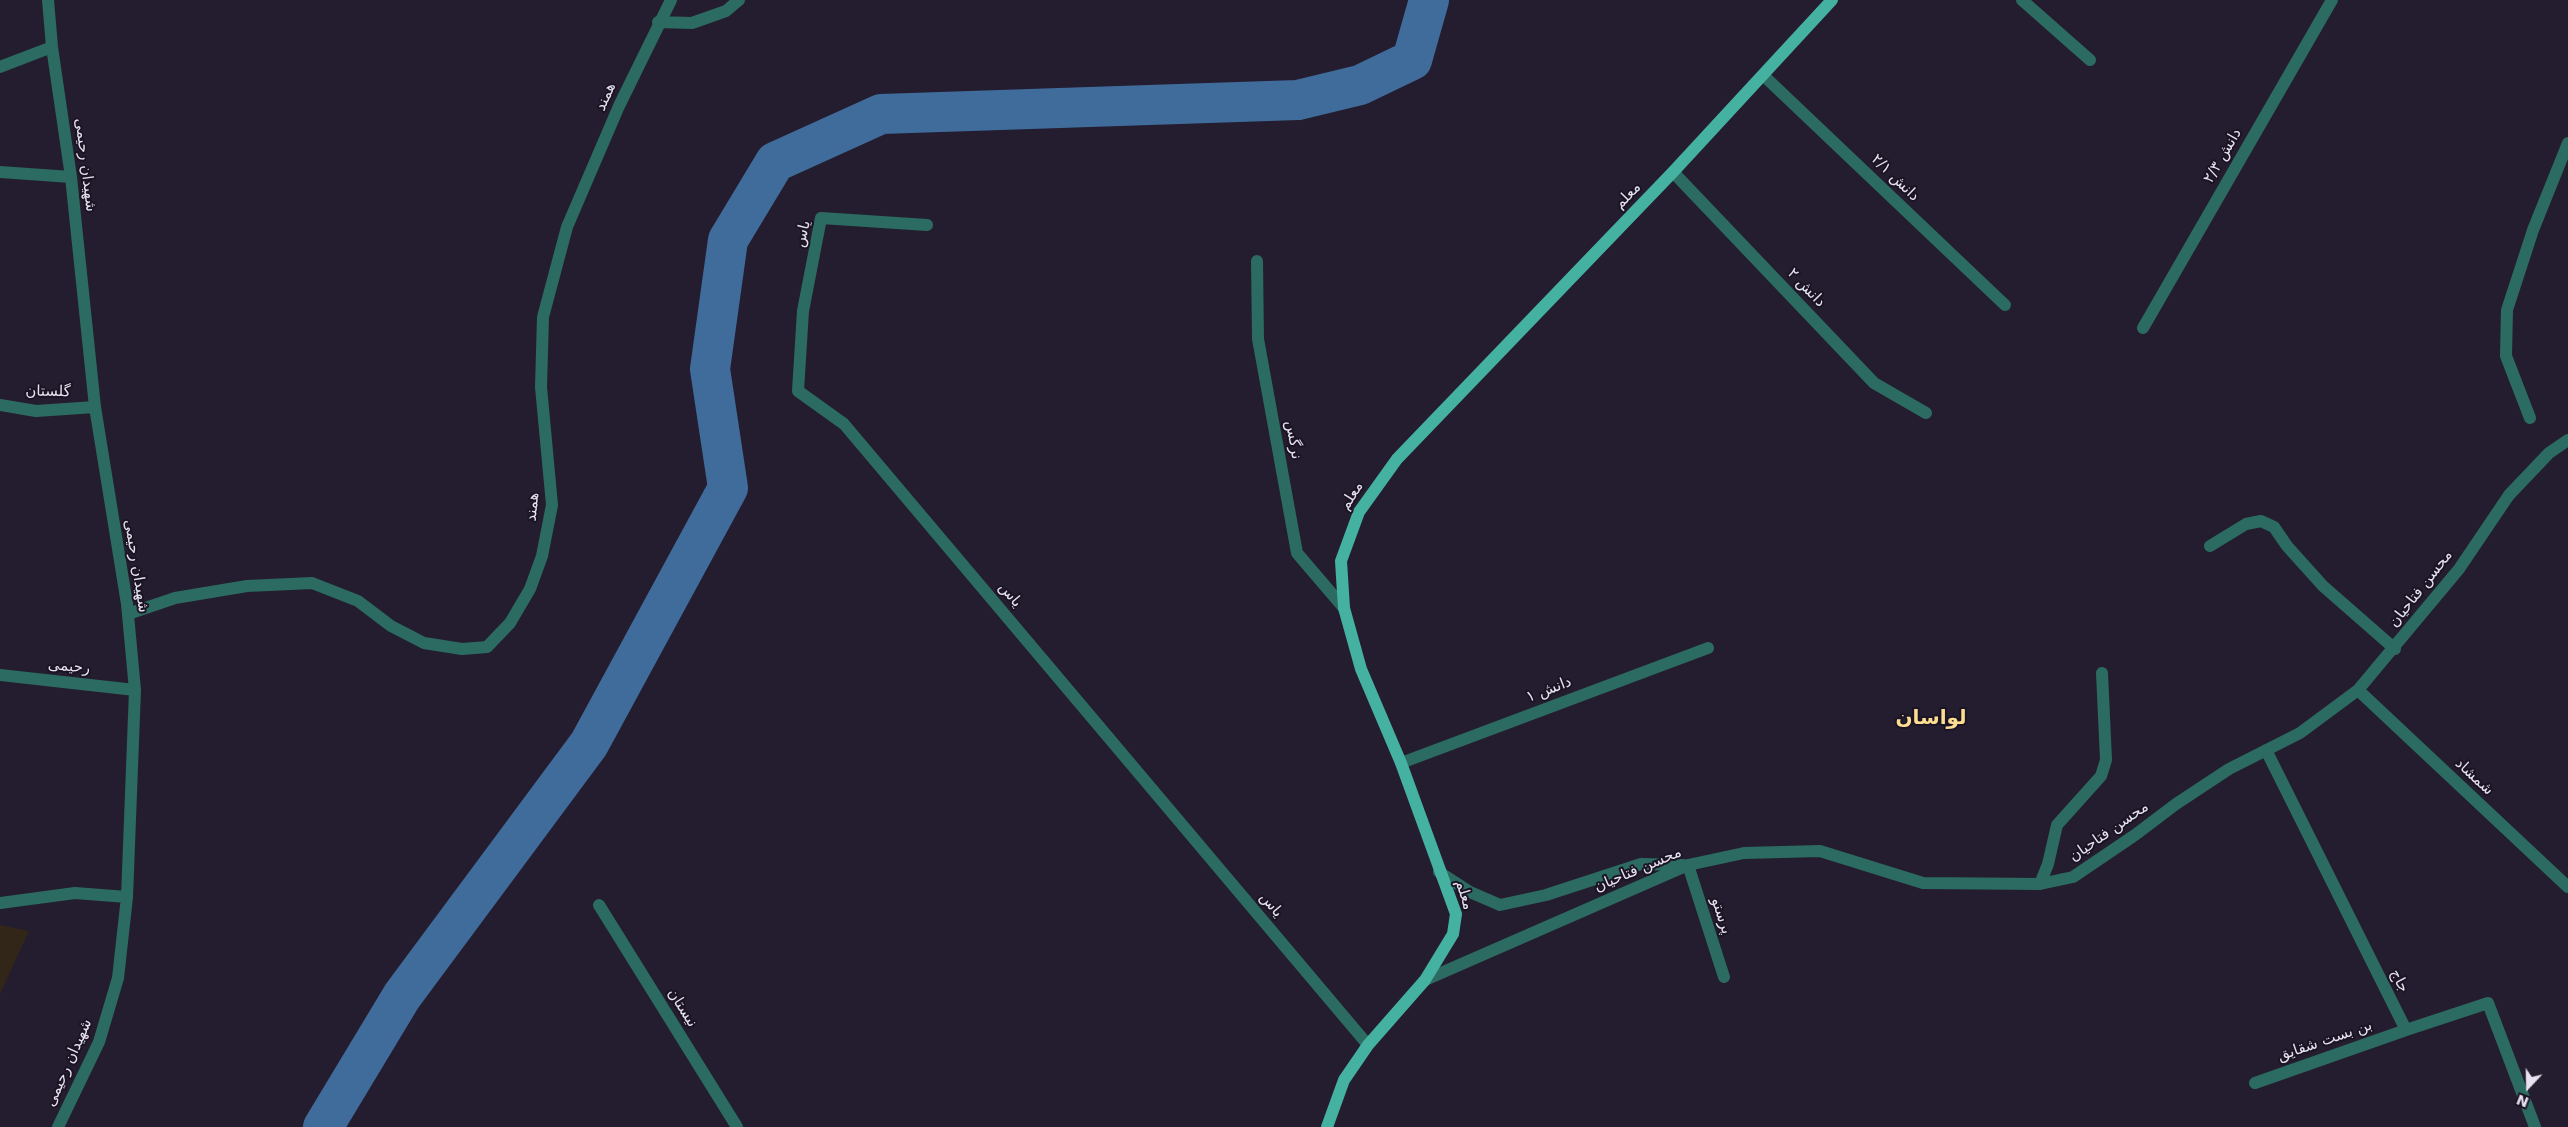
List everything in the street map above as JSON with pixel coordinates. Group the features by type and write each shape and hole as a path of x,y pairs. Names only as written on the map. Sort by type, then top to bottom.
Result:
{"main road":[{"name":"معلم","path":"1327,1127 1344,1080 1368,1045 1425,980 1453,934 1456,914 1439,872 1401,763 1361,670 1344,608 1341,561 1359,512 1397,459 1673,172 1832,0"}],"street":[{"name":"شهیدان رحیمی","path":"48,0 52,47 71,177 95,407 128,614 135,690 127,897 118,978 100,1042 58,1127"},
{"name":"همند","path":"128,614 175,598 247,586 312,583 358,601 391,626 424,643 462,649 487,647 510,623 530,590 542,556 552,505 541,387 543,317 567,227 658,22 671,0"},
{"path":"658,22 692,23 726,11 739,0"},
{"path":"2022,0 2090,60"},
{"name":"دانش ۲/۳","path":"2143,328 2332,0"},
{"path":"0,67 52,47"},
{"name":"دانش ۲/۱","path":"1763,75 2005,305"},
{"path":"2530,418 2506,356 2506,310 2533,230 2568,143"},
{"path":"0,172 71,177"},
{"name":"دانش ۲","path":"1673,172 1874,383 1926,413"},
{"name":"یاس","path":"927,225 821,218 803,311 798,391 844,424 1368,1045"},
{"name":"نرگس","path":"1257,261 1258,339 1297,553 1344,608"},
{"name":"گلستان","path":"0,405 36,410 95,407"},
{"name":"محسن فتاحیان","path":"1425,980 1688,865 1744,853 1820,851 1923,883 2040,884 2073,877 2135,836 2183,799 2229,769 2300,733 2358,690 2459,569 2510,495 2549,453 2568,440"},
{"path":"2210,546 2246,524 2261,521 2274,527 2287,546 2323,586 2395,648"},
{"name":"دانش ۱","path":"1401,763 1708,648"},
{"path":"2040,884 2048,864 2057,824 2101,776 2106,760 2102,673"},
{"name":"رحیمی","path":"0,675 135,690"},
{"name":"شمشاد","path":"2358,690 2568,888"},
{"name":"جاج","path":"2266,750 2406,1030"},
{"path":"1439,872 1470,892 1500,905 1546,895 1642,864 1688,865"},
{"name":"پرستو","path":"1688,865 1724,977"},
{"path":"0,903 75,893 127,897"},
{"name":"نیستان","path":"599,906 737,1127"},
{"path":"2406,1030 2488,1003 2535,1127"},
{"name":"بن بست شقایق","path":"2255,1083 2406,1030"}],"shaded area":[{"path":"0,925 29,931 0,994"}],"waterway":[{"path":"323,1127 402,996 589,744 728,488 710,369 728,240 775,162 881,114 1298,100 1360,85 1412,60 1429,0"}],"district":[{"name":"لواسان","path":"1931,719"}]}
